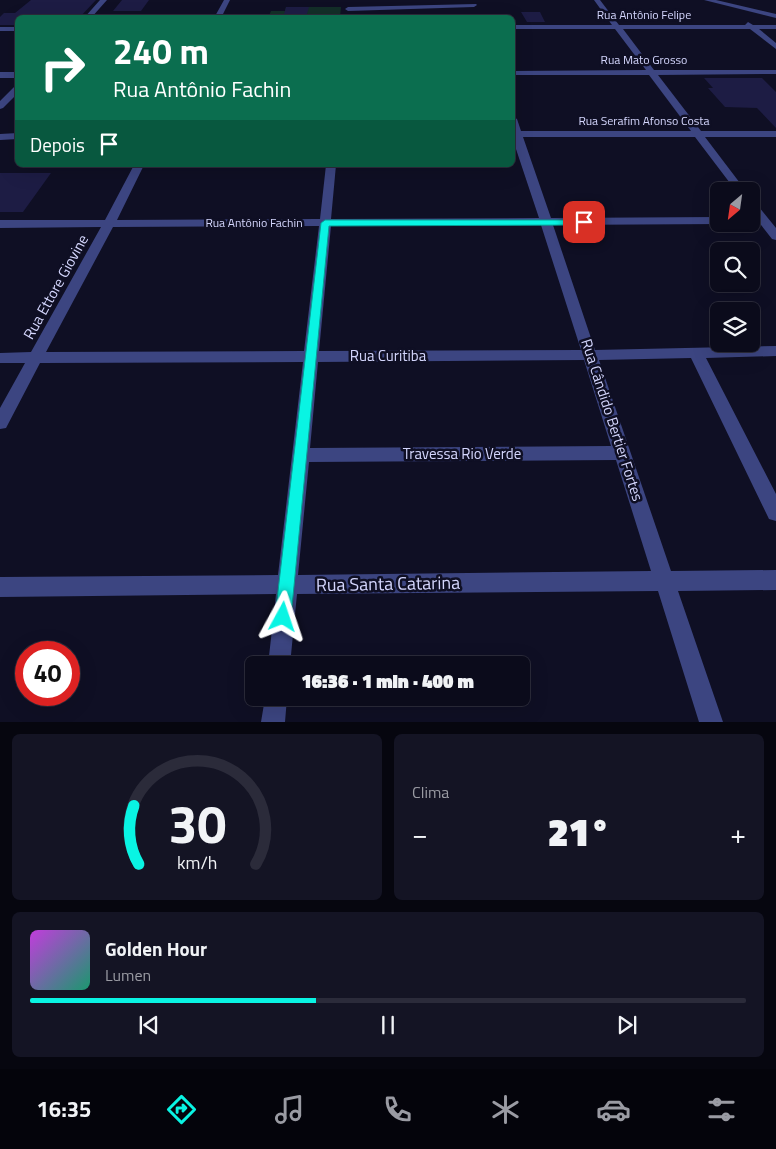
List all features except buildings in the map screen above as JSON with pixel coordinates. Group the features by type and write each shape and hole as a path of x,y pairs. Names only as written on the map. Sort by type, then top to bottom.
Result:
{"street":[{"path":"90,15 104,0"},
{"path":"219,15 227,0"},
{"path":"348,15 350,0"},
{"path":"597,0 734,182"},
{"path":"707,0 776,12"},
{"path":"724,2 738,16"},
{"path":"348,8 474,5"},
{"path":"754,7 776,16"},
{"path":"745,21 776,47"},
{"name":"Rua Antônio Felipe","path":"515,27 776,27"},
{"path":"0,29 15,29"},
{"name":"Rua Mato Grosso","path":"515,73 776,72"},
{"path":"0,75 15,75"},
{"path":"0,106 15,91"},
{"name":"Rua Serafim Afonso Costa","path":"515,129 697,134 776,134"},
{"name":"Rua Cândido Bertier Fortes","path":"515,135 519,161 546,223 711,722"},
{"path":"0,136 15,136"},
{"name":"Rua Ettore Giovine","path":"0,422 109,224 138,167"},
{"path":"280,656 331,167"},
{"path":"764,220 776,236"},
{"name":"Rua Antônio Fachin","path":"0,224 710,221"},
{"name":"Rua Curitiba","path":"0,358 590,355 776,351"},
{"path":"696,353 776,513"},
{"name":"Travessa Rio Verde","path":"302,455 622,453"},
{"name":"Rua Santa Catarina","path":"0,587 776,580"},
{"path":"274,722 275,706"}],"green space":[{"path":"286,7 341,7 340,15 269,15 271,11 285,11"}],"route":[{"path":"283,617 302,455 325,223 584,222"}]}
